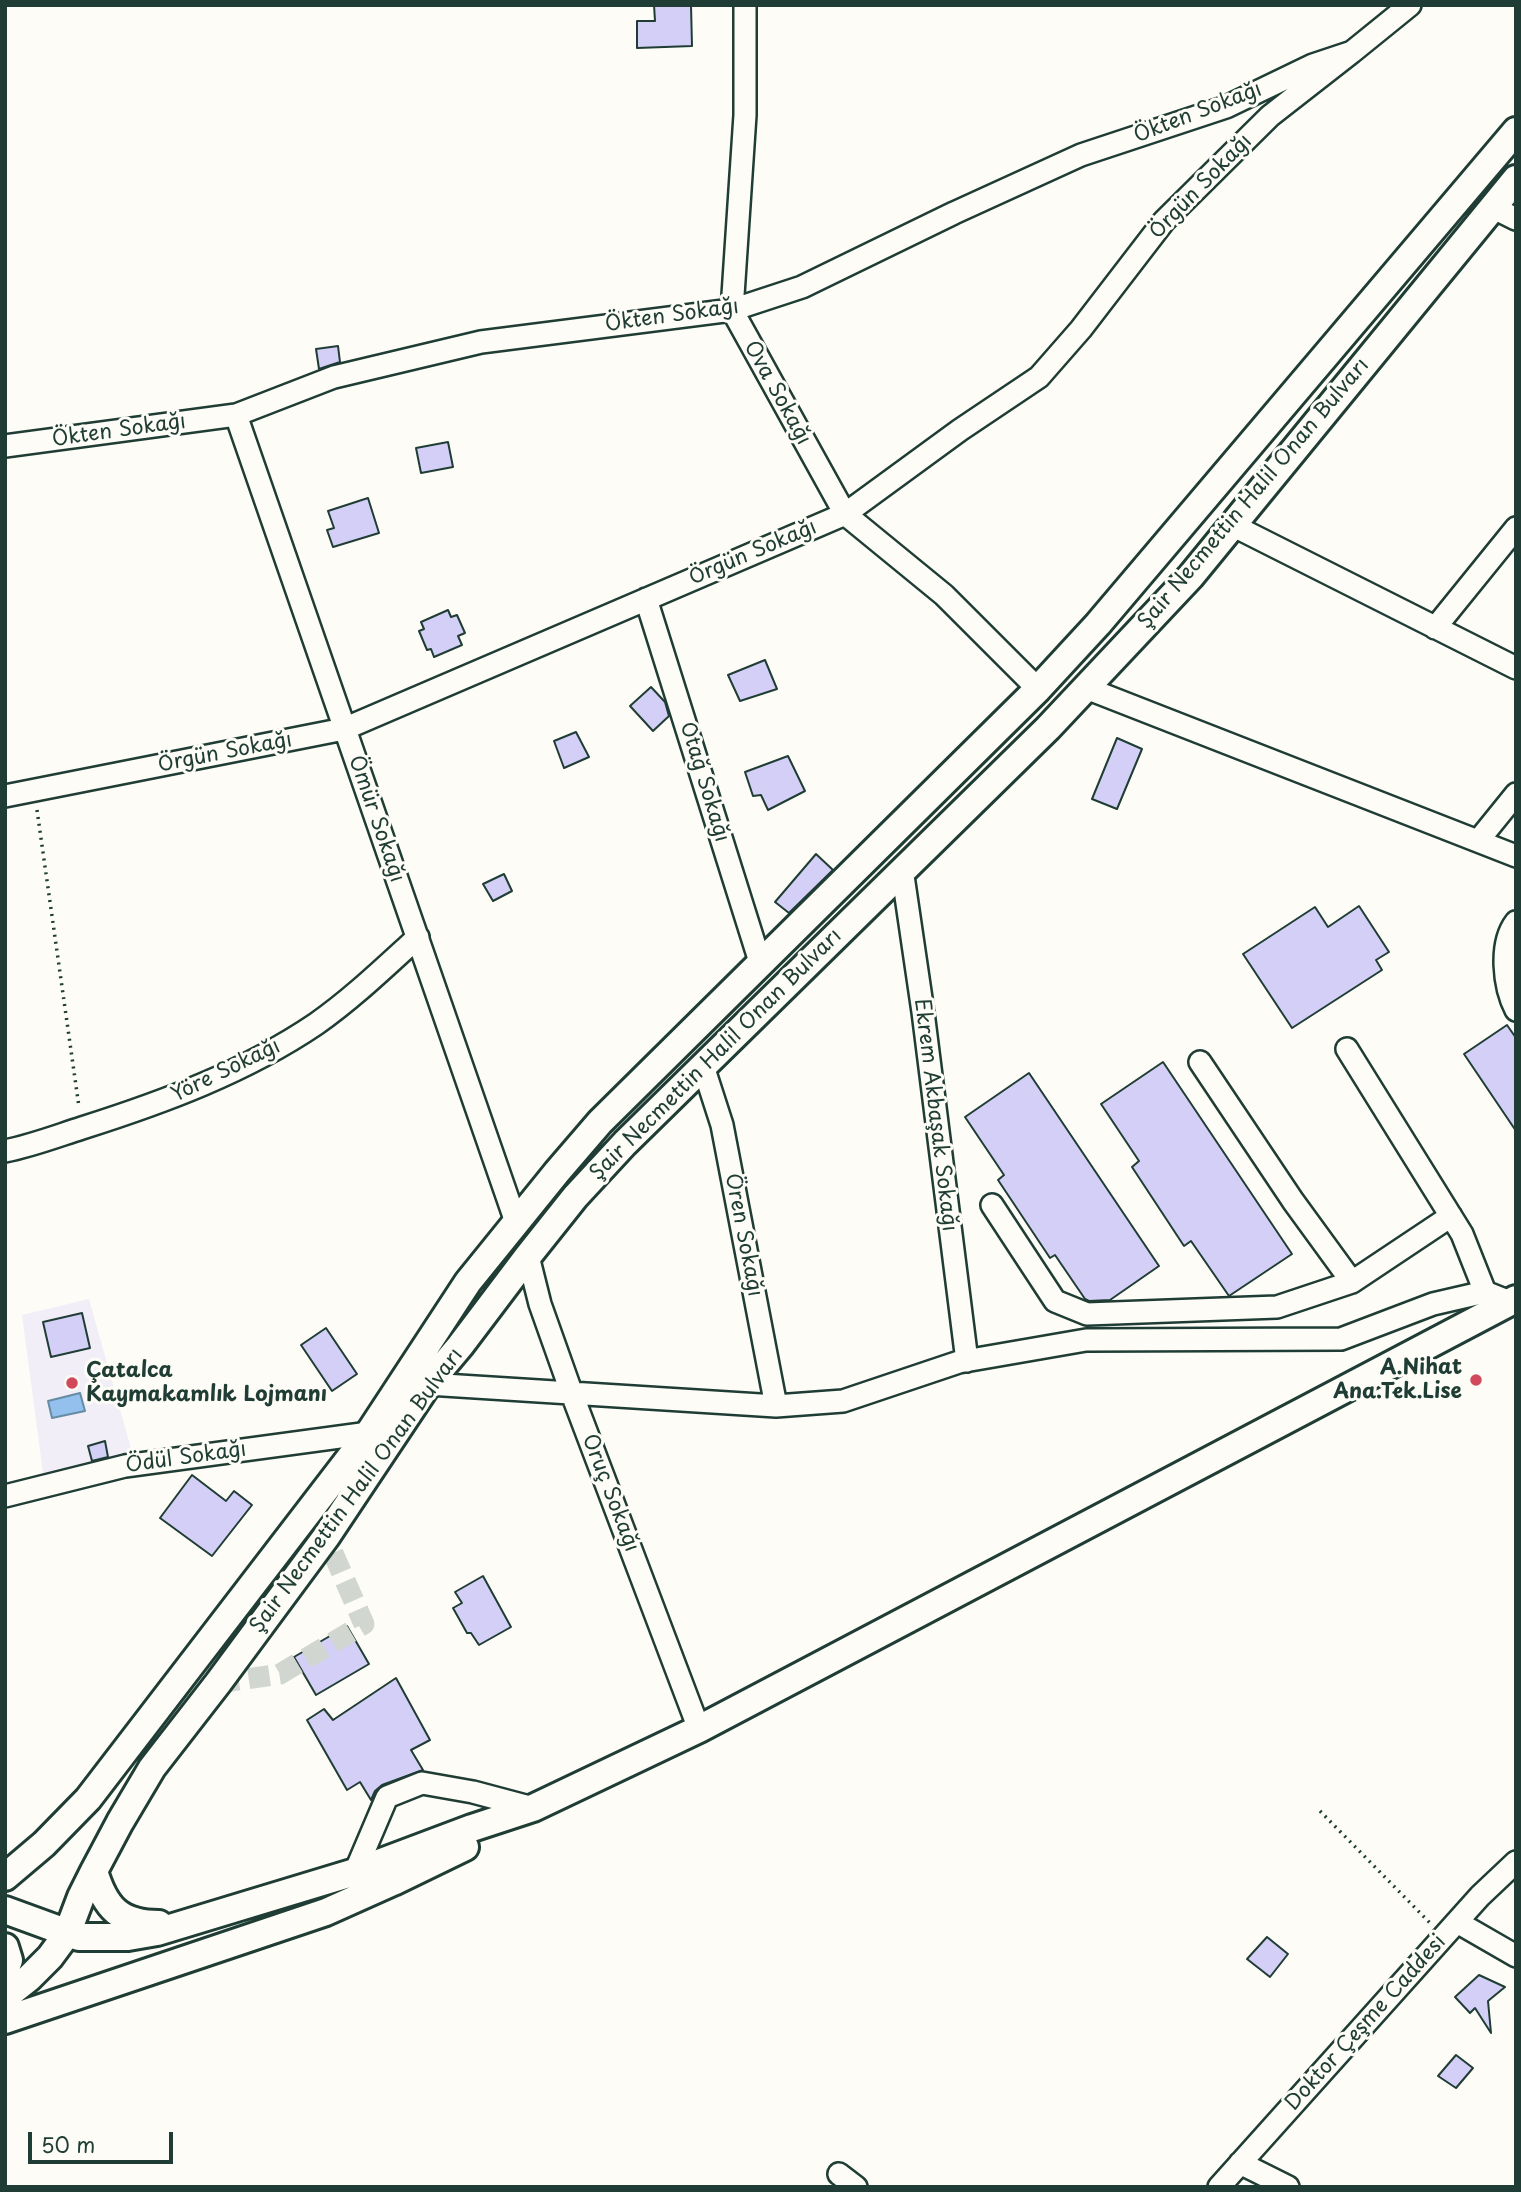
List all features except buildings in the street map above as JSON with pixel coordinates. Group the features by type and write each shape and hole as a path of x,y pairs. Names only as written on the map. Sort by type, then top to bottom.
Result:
{"main road":[{"name":"Şair Necmettin Halil Onan Bulvarı","path":"5,1877 44,1844 88,1799 369,1433 468,1282 600,1122 1038,689 1098,624 1516,131"},
{"name":"Şair Necmettin Halil Onan Bulvarı","path":"5,1997 29,1978 67,1934 94,1871 152,1768 326,1537 428,1384 575,1197 625,1143 1048,728 1191,576 1232,525 1504,213 1516,179"},
{"path":"5,1910 38,1920 67,1934 90,1938 128,1937 157,1932 355,1872 533,1808 699,1729 1513,1300"},
{"path":"5,2020 326,1912 506,1827 533,1808"},
{"path":"94,1871 99,1889 120,1916 132,1922 179,1924"},
{"path":"5,1947 9,1960 5,1970"}],"street":[{"path":"732,310 746,115 745,5"},
{"name":"Ökten Sokağı","path":"5,446 236,415 334,377 481,342 732,310 802,287 1081,155 1226,107 1313,65 1352,51 1410,5"},
{"name":"Örgün Sokağı","path":"5,796 344,729 845,514 960,430 1039,377 1081,328 1164,221 1270,116 1352,51"},
{"name":"Ova Sokağı","path":"732,310 845,514 944,595 1038,689"},
{"name":"Ömür Sokağı","path":"236,415 516,1222"},
{"path":"1232,525 1516,668"},
{"path":"1435,628 1516,528"},
{"name":"Otağ Sokağı","path":"646,599 761,965"},
{"path":"1086,688 1516,856"},
{"path":"1478,841 1516,794"},
{"name":"Ekrem Akbaşak Sokağı","path":"902,869 967,1361"},
{"path":"1516,922 1504,959 1511,999 1516,1010"},
{"name":"Yöre Sokağı","path":"5,1151 146,1107 260,1059 327,1015 369,983 418,937"},
{"path":"1347,1049 1462,1234 1485,1292"},
{"path":"1200,1062 1293,1201 1352,1282"},
{"name":"Ören Sokağı","path":"704,1066 722,1125 776,1406"},
{"path":"992,1205 1055,1301 1087,1314 1277,1307 1352,1282 1451,1216"},
{"name":"Oruç Sokağı","path":"528,1256 540,1304 572,1394 699,1729"},
{"path":"428,1384 776,1406 843,1401 967,1361 1086,1340 1342,1339 1433,1304 1485,1292 1513,1300"},
{"name":"Ödül Sokağı","path":"5,1496 125,1466 369,1433"},
{"path":"355,1872 387,1797 422,1783 473,1792 533,1808"},
{"name":"Doktor Çeşme Caddesi","path":"1219,2187 1450,1930 1516,1862"},
{"path":"1450,1930 1516,1955"},
{"path":"1240,2163 1287,2187"},
{"path":"839,2174 856,2187"}],"path":[{"path":"35,790 82,1129"},
{"path":"1320,1811 1450,1930"}],"shaded area":[{"name":"Çatalca Kaymakamlık Lojmanı","path":"89,1299 132,1452 43,1473 22,1315"}],"water":[{"path":"80,1393 85,1411 52,1418 48,1401"}],"tunnel":[{"path":"218,1683 280,1674 364,1624 326,1537"}],"place":[{"name":"A.Nihat Ana.Tek.Lise","path":"1476,1380"},
{"name":"Çatalca Kaymakamlık Lojmanı","path":"72,1383"}]}
